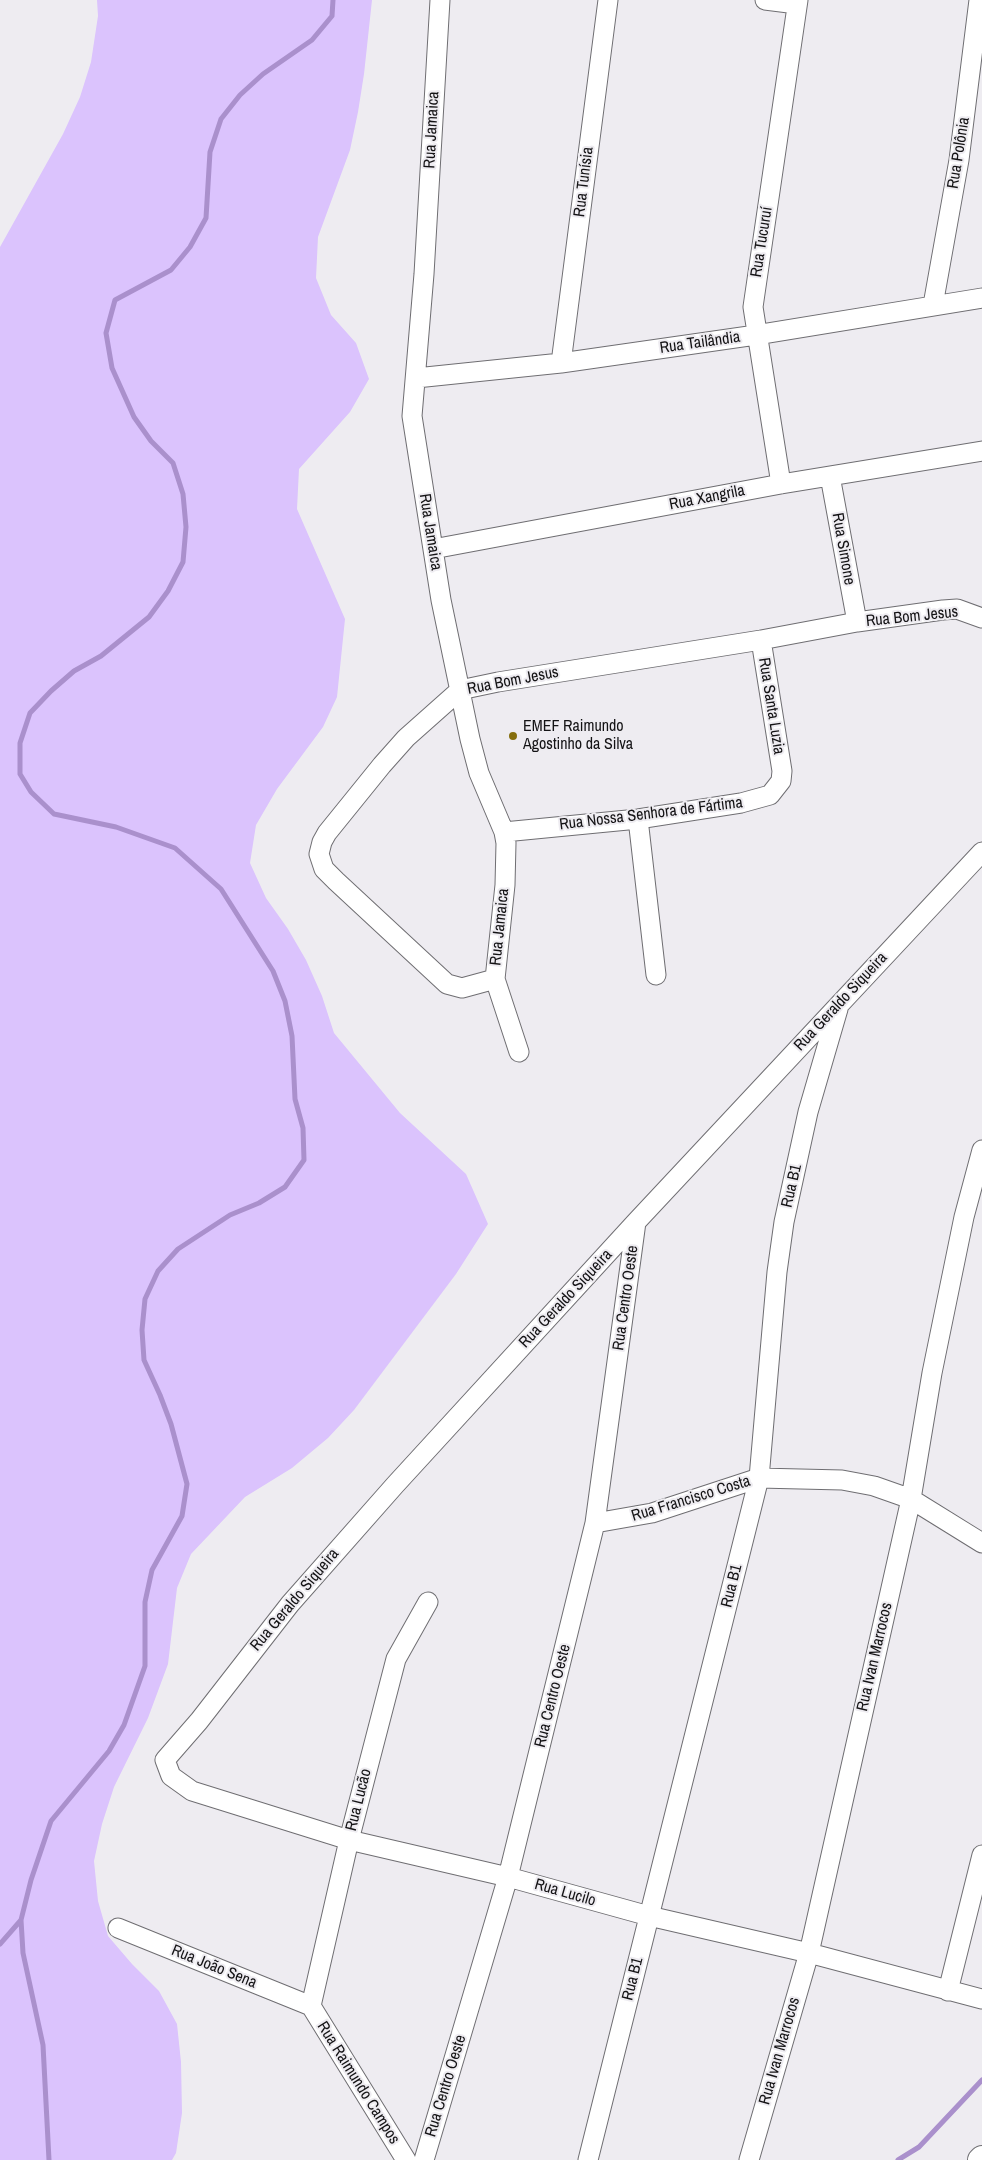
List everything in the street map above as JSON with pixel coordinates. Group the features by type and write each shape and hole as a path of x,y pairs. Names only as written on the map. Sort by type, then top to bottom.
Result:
{"street":[{"name":"Rua Jamaica","path":"440,0 424,274 412,416 452,658 479,773 504,832 506,857 505,885 495,980 519,1052"},
{"name":"Rua Tunísia","path":"561,363 608,0"},
{"path":"765,0 798,2"},
{"name":"Rua Polônia","path":"933,305 959,160 979,0"},
{"name":"Rua Tucuruí","path":"781,484 753,307 798,2"},
{"name":"Rua Tailândia","path":"416,378 561,363 756,335 982,298"},
{"name":"Rua Xangrila","path":"433,549 781,484 982,451"},
{"name":"Rua Simone","path":"830,476 857,622"},
{"name":"Rua Bom Jesus","path":"495,980 462,988 447,984 324,869 319,854 327,833 382,764 406,738 460,690 498,682 761,640 857,622 957,609 982,618"},
{"name":"Rua Santa Luzia","path":"761,640 782,771"},
{"name":"Rua Nossa Senhora de Fártima","path":"504,832 638,819 764,798 770,796 778,788 781,782 782,771"},
{"path":"638,819 656,975"},
{"name":"Rua Geraldo Siqueira","path":"165,1760 199,1721 234,1674 303,1589 395,1485 636,1222 982,852"},
{"name":"Rua B1","path":"588,2160 759,1478 777,1272 784,1222 808,1112 839,1005"},
{"name":"Rua Ivan Marrocos","path":"748,2160 809,1953 910,1499 932,1373 964,1217 982,1150"},
{"name":"Rua Centro Oeste","path":"424,2160 508,1877 595,1523 636,1222"},
{"name":"Rua Francisco Costa","path":"595,1523 652,1513 759,1478 842,1480 874,1486 910,1499 982,1543"},
{"name":"Rua Lucão","path":"311,2006 349,1840 396,1659 428,1602"},
{"name":"Rua Lucilo","path":"165,1760 171,1776 192,1791 349,1840 508,1877 649,1916 809,1953 982,1999"},
{"path":"948,1991 982,1855"},
{"name":"Rua João Sena","path":"118,1928 311,2006"},
{"name":"Rua Raimundo Campos","path":"311,2006 406,2160"}],"shaded area":[{"path":"97,0 372,0 358,112 350,150 318,237 316,278 331,315 356,343 369,379 350,412 299,469 297,509 345,619 337,697 323,727 277,789 256,825 250,863 266,898 288,929 306,960 322,996 334,1033 400,1113 466,1174 488,1224 456,1274 354,1410 328,1438 292,1468 245,1497 191,1554 177,1588 168,1664 148,1718 114,1787 102,1824 94,1861 98,1901 108,1936 159,1991 177,2024 181,2062 182,2113 176,2153 172,2160 0,2160 0,247 63,134 80,97 91,62 98,16"}],"waterway":[{"path":"49,2160 43,2045 23,1953 21,1920 31,1880 51,1821 109,1751 124,1725 145,1666 145,1602 152,1570 182,1516 187,1484 171,1424 144,1360 142,1330 145,1299 158,1271 178,1249 230,1215 259,1203 285,1187 304,1160 303,1128 295,1099 292,1036 285,1001 273,971 221,889 175,848 116,827 54,814 31,792 20,774 20,743 30,713 74,671 101,656 149,617 168,591 183,562 186,527 183,494 173,463 151,441 134,417 112,368 106,333 115,300 171,270 190,247 206,218 210,152 221,119 240,95 263,74 312,40 332,16 333,0"},
{"path":"0,1944 21,1920"},
{"path":"898,2160 919,2147 982,2080"}],"place":[{"name":"EMEF Raimundo Agostinho da Silva","path":"513,736"}]}
